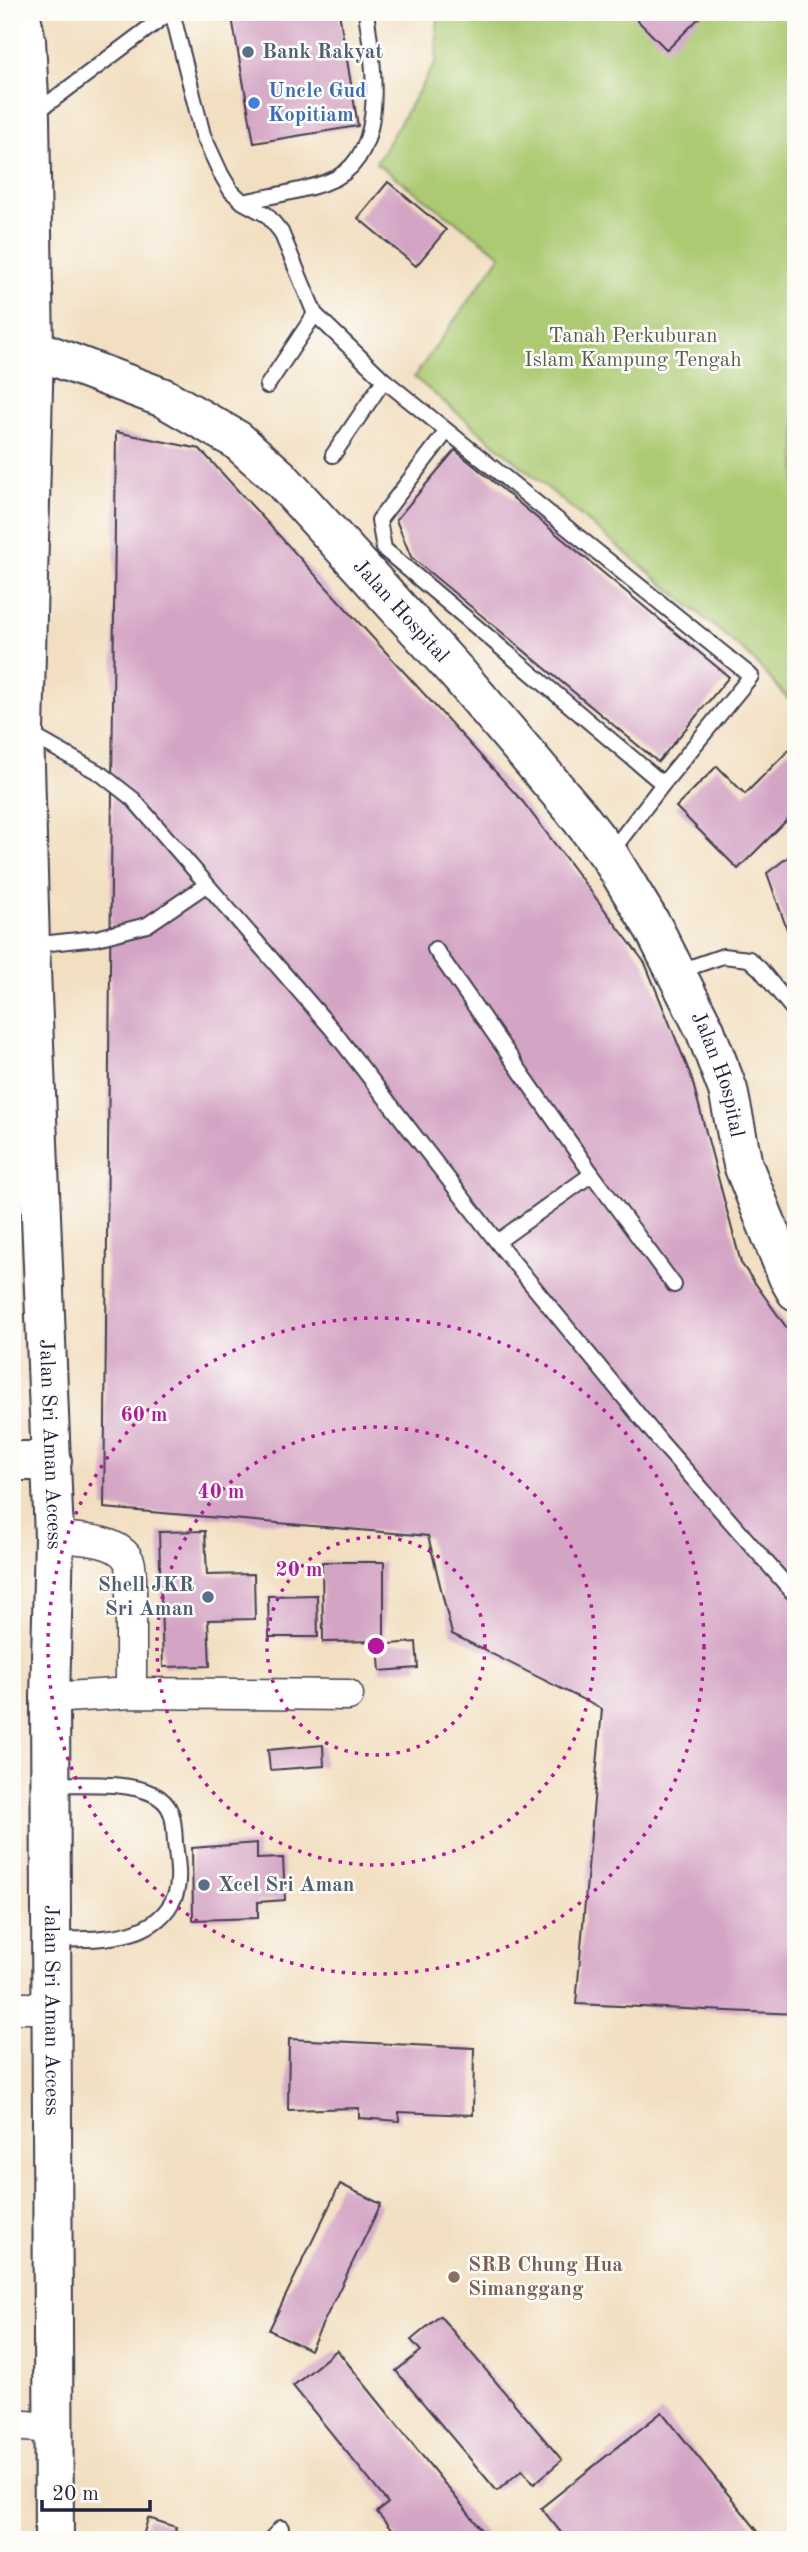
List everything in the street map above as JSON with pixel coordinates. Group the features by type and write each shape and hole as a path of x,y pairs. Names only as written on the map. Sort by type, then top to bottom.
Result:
{"main road":[{"path":"20,27 30,117 34,349"},
{"name":"Jalan Sri Aman Access","path":"34,349 20,586 30,945 54,1537 50,1698 54,2540"},
{"name":"Jalan Hospital","path":"34,349 164,398 237,440 280,478 459,675 574,810 609,855 654,929 705,1030 728,1090 743,1165 796,1291"},
{"path":"12,1461 52,1461"}],"street":[{"path":"54,1537 103,1542 129,1560 131,1693"},
{"path":"50,1698 131,1693 348,1695"},
{"path":"12,2008 52,2008"},
{"path":"12,2425 52,2428"}],"lane":[{"path":"30,117 171,12 203,135 221,174 231,191 243,202 267,215 281,232 315,314 384,380 751,676 609,855"},
{"path":"243,202 328,182 348,170 361,151 369,131 375,101 366,12"},
{"path":"267,386 315,314"},
{"path":"333,454 384,380"},
{"path":"447,430 379,520 384,549 663,785"},
{"path":"24,730 101,774 133,799 332,1029 497,1242 659,1440 796,1596"},
{"path":"30,945 97,938 147,925 205,885"},
{"path":"435,948 592,1174 674,1285"},
{"path":"676,972 723,956 749,959 796,1013"},
{"path":"497,1242 592,1174"},
{"path":"51,1784 137,1788 164,1800 173,1812 178,1876 175,1896 162,1915 145,1928 121,1937 52,1940"},
{"path":"270,2540 281,2528"}],"green space":[{"name":"Tanah Perkuburan Islam Kampung Tengah","path":"438,12 796,12 796,708 751,657 414,377 501,255 376,163 436,62"}],"building":[{"path":"231,12 339,12 358,126 254,143"},
{"path":"629,12 705,12 667,50"},
{"path":"388,182 446,230 416,266 358,218"},
{"path":"116,432 200,449 523,802 645,963 691,1076 741,1263 796,1341 796,2014 576,2004 602,1709 452,1634 428,1536 104,1508"},
{"path":"455,450 729,677 658,762 411,557 396,520"},
{"path":"789,750 796,757 796,811 738,869 676,807 717,766 745,794"},
{"path":"796,851 796,951 795,952 767,873"},
{"name":"Shell JKR Sri Aman","path":"205,1531 207,1575 254,1574 255,1619 208,1620 210,1666 163,1667 159,1532"},
{"path":"322,1562 384,1562 384,1641 323,1642"},
{"path":"317,1595 318,1637 269,1637 268,1596"},
{"path":"416,1642 418,1668 380,1671 378,1645"},
{"path":"323,1745 324,1766 270,1770 268,1750"},
{"path":"257,1843 257,1859 283,1858 285,1900 258,1902 258,1918 193,1920 192,1848"},
{"path":"289,2039 474,2048 473,2115 399,2112 399,2121 359,2118 359,2108 288,2110"},
{"path":"340,2184 381,2204 310,2350 269,2330"},
{"path":"440,2316 562,2460 534,2484 522,2470 497,2491 396,2371 421,2351 411,2340"},
{"path":"337,2350 490,2540 394,2540 397,2537 377,2512 388,2503 293,2386"},
{"path":"662,2412 765,2540 567,2540 541,2508"},
{"path":"148,2518 176,2527 173,2540 142,2540"}],"place":[{"name":"Bank Rakyat","path":"248,52"},
{"name":"Uncle Gud Kopitiam","path":"254,103"},
{"name":"Shell JKR Sri Aman","path":"208,1597"},
{"name":"Xcel Sri Aman","path":"204,1885"},
{"name":"SRB Chung Hua Simanggang","path":"454,2277"}]}
